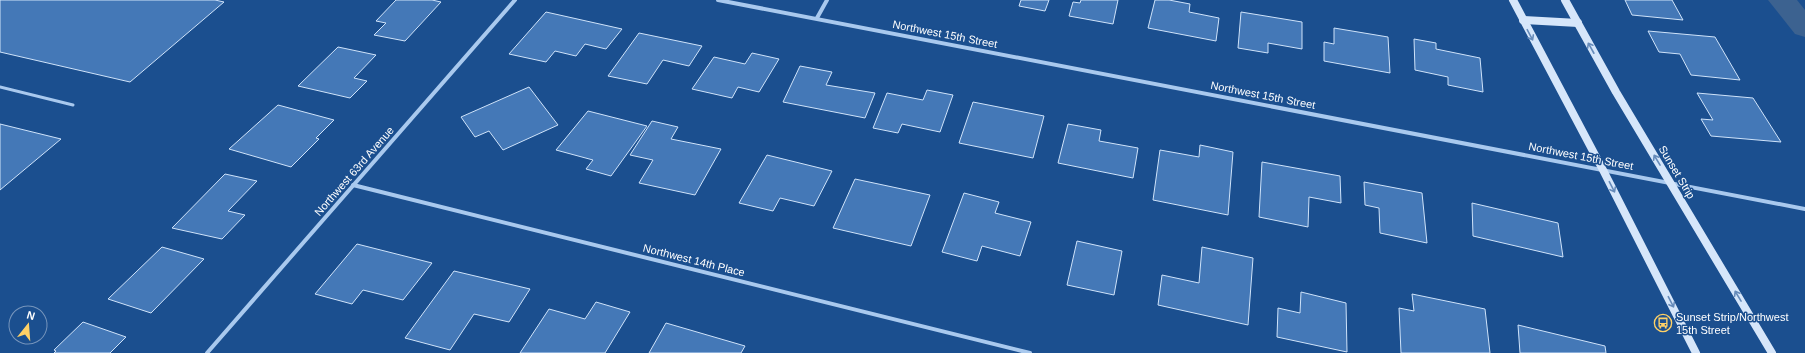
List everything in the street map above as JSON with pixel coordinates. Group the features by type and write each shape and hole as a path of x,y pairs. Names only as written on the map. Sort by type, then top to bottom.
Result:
{"street":[{"name":"Northwest 63rd Avenue","path":"207,353 515,0"},
{"name":"Northwest 15th Street","path":"718,0 1805,209"},
{"path":"817,18 827,0"},
{"path":"1513,0 1603,170 1696,353"},
{"name":"Sunset Strip","path":"1565,0 1616,92 1772,353"},
{"path":"1523,20 1578,23"},
{"name":"Northwest 14th Place","path":"354,185 1030,353"}],"lane":[{"path":"0,87 73,105"}],"building":[{"path":"0,0 215,0 224,2 130,82 0,52"},
{"path":"396,0 432,0 441,2 405,41 374,35 386,23 376,21"},
{"path":"1021,0 1049,0 1045,11 1019,6"},
{"path":"1081,0 1118,0 1113,24 1069,16 1073,2 1080,3"},
{"path":"1155,0 1169,0 1190,4 1189,12 1219,18 1216,41 1148,28"},
{"path":"1625,0 1672,0 1683,20 1632,15"},
{"path":"546,12 622,29 606,49 585,44 576,56 555,51 546,62 509,54"},
{"path":"1241,12 1302,22 1302,49 1268,43 1268,53 1238,48"},
{"path":"1334,28 1388,37 1390,73 1324,61 1324,42 1334,44"},
{"path":"1648,31 1715,37 1740,80 1691,75 1680,54 1659,52"},
{"path":"639,33 702,46 689,66 663,60 647,84 608,76"},
{"path":"1414,39 1436,43 1436,49 1480,58 1483,92 1448,85 1448,77 1415,70"},
{"path":"338,47 376,55 354,78 367,81 350,98 298,86"},
{"path":"752,53 779,59 759,92 738,87 732,98 692,89 714,57 745,64"},
{"path":"800,66 832,72 826,85 875,93 865,118 783,102"},
{"path":"529,87 558,125 503,150 489,131 475,137 461,117"},
{"path":"927,90 953,95 940,132 902,124 898,133 873,128 887,93 923,100"},
{"path":"1697,93 1753,98 1781,142 1711,136 1701,119 1713,120"},
{"path":"973,102 1044,116 1033,158 959,143"},
{"path":"278,105 334,120 316,138 319,139 291,167 229,149"},
{"path":"588,111 647,126 611,176 586,169 593,160 556,150"},
{"path":"652,121 678,127 671,139 721,149 695,195 639,183 653,160 630,155"},
{"path":"0,124 61,139 0,190"},
{"path":"1068,124 1101,130 1099,141 1138,148 1133,178 1058,163"},
{"path":"1200,145 1233,152 1228,215 1153,200 1160,150 1199,157"},
{"path":"767,155 832,171 814,206 780,198 773,211 739,203"},
{"path":"1262,162 1340,176 1341,203 1309,197 1308,227 1259,217"},
{"path":"225,174 257,181 228,211 245,215 222,239 172,228"},
{"path":"855,179 930,195 911,246 833,228"},
{"path":"1364,182 1422,193 1427,243 1380,233 1379,208 1365,205"},
{"path":"964,193 999,202 995,213 1031,222 1020,256 982,246 977,261 942,252"},
{"path":"1472,203 1558,223 1563,257 1473,236"},
{"path":"1077,241 1122,251 1114,295 1067,285"},
{"path":"357,244 432,263 403,300 363,290 352,304 315,294"},
{"path":"162,247 204,259 151,313 108,299"},
{"path":"1202,247 1253,258 1248,325 1158,305 1162,275 1199,283"},
{"path":"454,271 530,289 509,322 474,314 450,350 405,338"},
{"path":"1301,292 1346,303 1347,352 1277,337 1278,308 1300,313"},
{"path":"1412,294 1485,309 1490,353 1401,353 1399,308 1414,311"},
{"path":"596,302 630,312 605,353 520,353 549,309 585,319"},
{"path":"83,322 126,337 110,353 54,353 56,351 54,350"},
{"path":"666,323 745,346 741,353 649,353"},
{"path":"1518,325 1605,346 1606,353 1520,353"}],"waterway":[{"path":"1782,0 1805,28"}],"place":[{"name":"Sunset Strip/Northwest 15th Street","path":"1663,323"}]}
